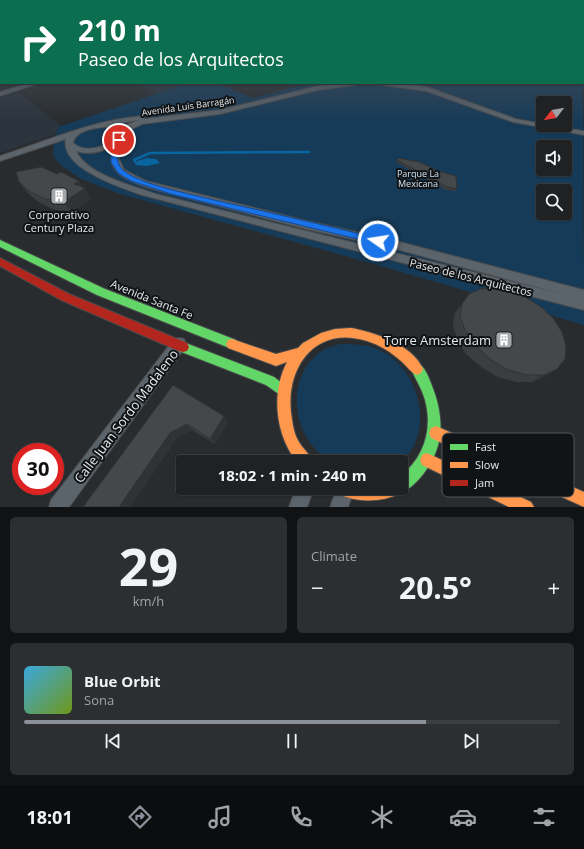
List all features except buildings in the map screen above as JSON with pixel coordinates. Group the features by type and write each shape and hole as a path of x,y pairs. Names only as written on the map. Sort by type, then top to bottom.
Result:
{"street":[{"path":"0,94 33,84"},
{"name":"Avenida Luis Barragán","path":"96,126 120,120 242,106 321,84"},
{"name":"Avenida Luis Barragán","path":"70,145 80,150 105,148 120,138 129,127 141,122 190,117 318,88 348,84"},
{"path":"394,84 432,90 516,119 584,133"},
{"path":"416,84 447,91 516,119 536,122"},
{"path":"0,159 96,126 117,126 123,132 120,138"},
{"path":"572,127 584,129"},
{"path":"0,163 51,146 70,145 69,141 75,134"},
{"name":"Paseo de los Arquitectos","path":"120,138 114,152 114,162 120,172 133,179 171,192 305,230 584,305"},
{"name":"Paseo de los Arquitectos","path":"70,145 74,155 81,163 105,177 129,188 154,196 305,230 392,244 584,295"},
{"name":"Avenida Santa Fe","path":"0,243 40,265 120,300 276,360 300,353"},
{"path":"0,262 26,278 106,315 270,381 283,391"},
{"path":"301,455 293,445 284,418 283,391 289,370 300,353 315,340 334,333 354,332 374,336 394,346 412,362 426,383 434,407 436,433 427,460 413,478 408,481"},
{"name":"Calle Juan Sordo Madaleno","path":"58,507 179,344"},
{"path":"436,433 442,436"},
{"path":"427,460 442,467"},
{"path":"298,507 302,495"},
{"path":"574,495 584,500"},
{"path":"505,497 526,507"}],"shaded area":[{"path":"139,84 185,84 156,94"},
{"path":"19,93 61,126 58,127 56,134 0,153 0,98"}],"green space":[{"name":"Parque La Mexicana","path":"185,84 218,84 253,98 307,84 583,84 584,325 356,259 117,193 81,179 59,164 54,157 53,149 58,127"},
{"path":"340,344 354,344 372,347 392,357 404,369 413,384 418,400 420,417 418,434 412,449 407,455 321,455 313,447 304,433 300,420 297,407 297,394 305,370 312,359 327,348"}],"water":[{"path":"147,158 156,159 160,163 147,166 136,165 138,163 137,161"}],"waterway":[{"path":"137,164 134,160 150,153 309,152"}],"traffic: fast":[{"path":"0,243 101,292 232,344"},
{"path":"183,347 270,381 283,391"},
{"path":"408,480 415,474 425,461 431,447 434,432 435,416 432,400 417,369"}],"traffic: slow":[{"path":"300,455 293,445 288,433 285,420 284,393 286,380 291,368 297,357 307,347 321,338 335,334 351,333 366,336 394,348 407,358 417,369"},
{"path":"232,344 276,360 300,353"},
{"path":"436,433 442,436"},
{"path":"427,460 442,467"},
{"path":"574,495 584,500"},
{"path":"505,497 526,507"}],"traffic: jam":[{"path":"0,262 65,297 183,347"}],"place":[{"name":"Corporativo Century Plaza","path":"59,196"},
{"name":"Torre Amsterdam","path":"504,340"}],"route":[{"path":"119,140 114,152 114,162 120,172 133,179 171,192 378,241"}]}
